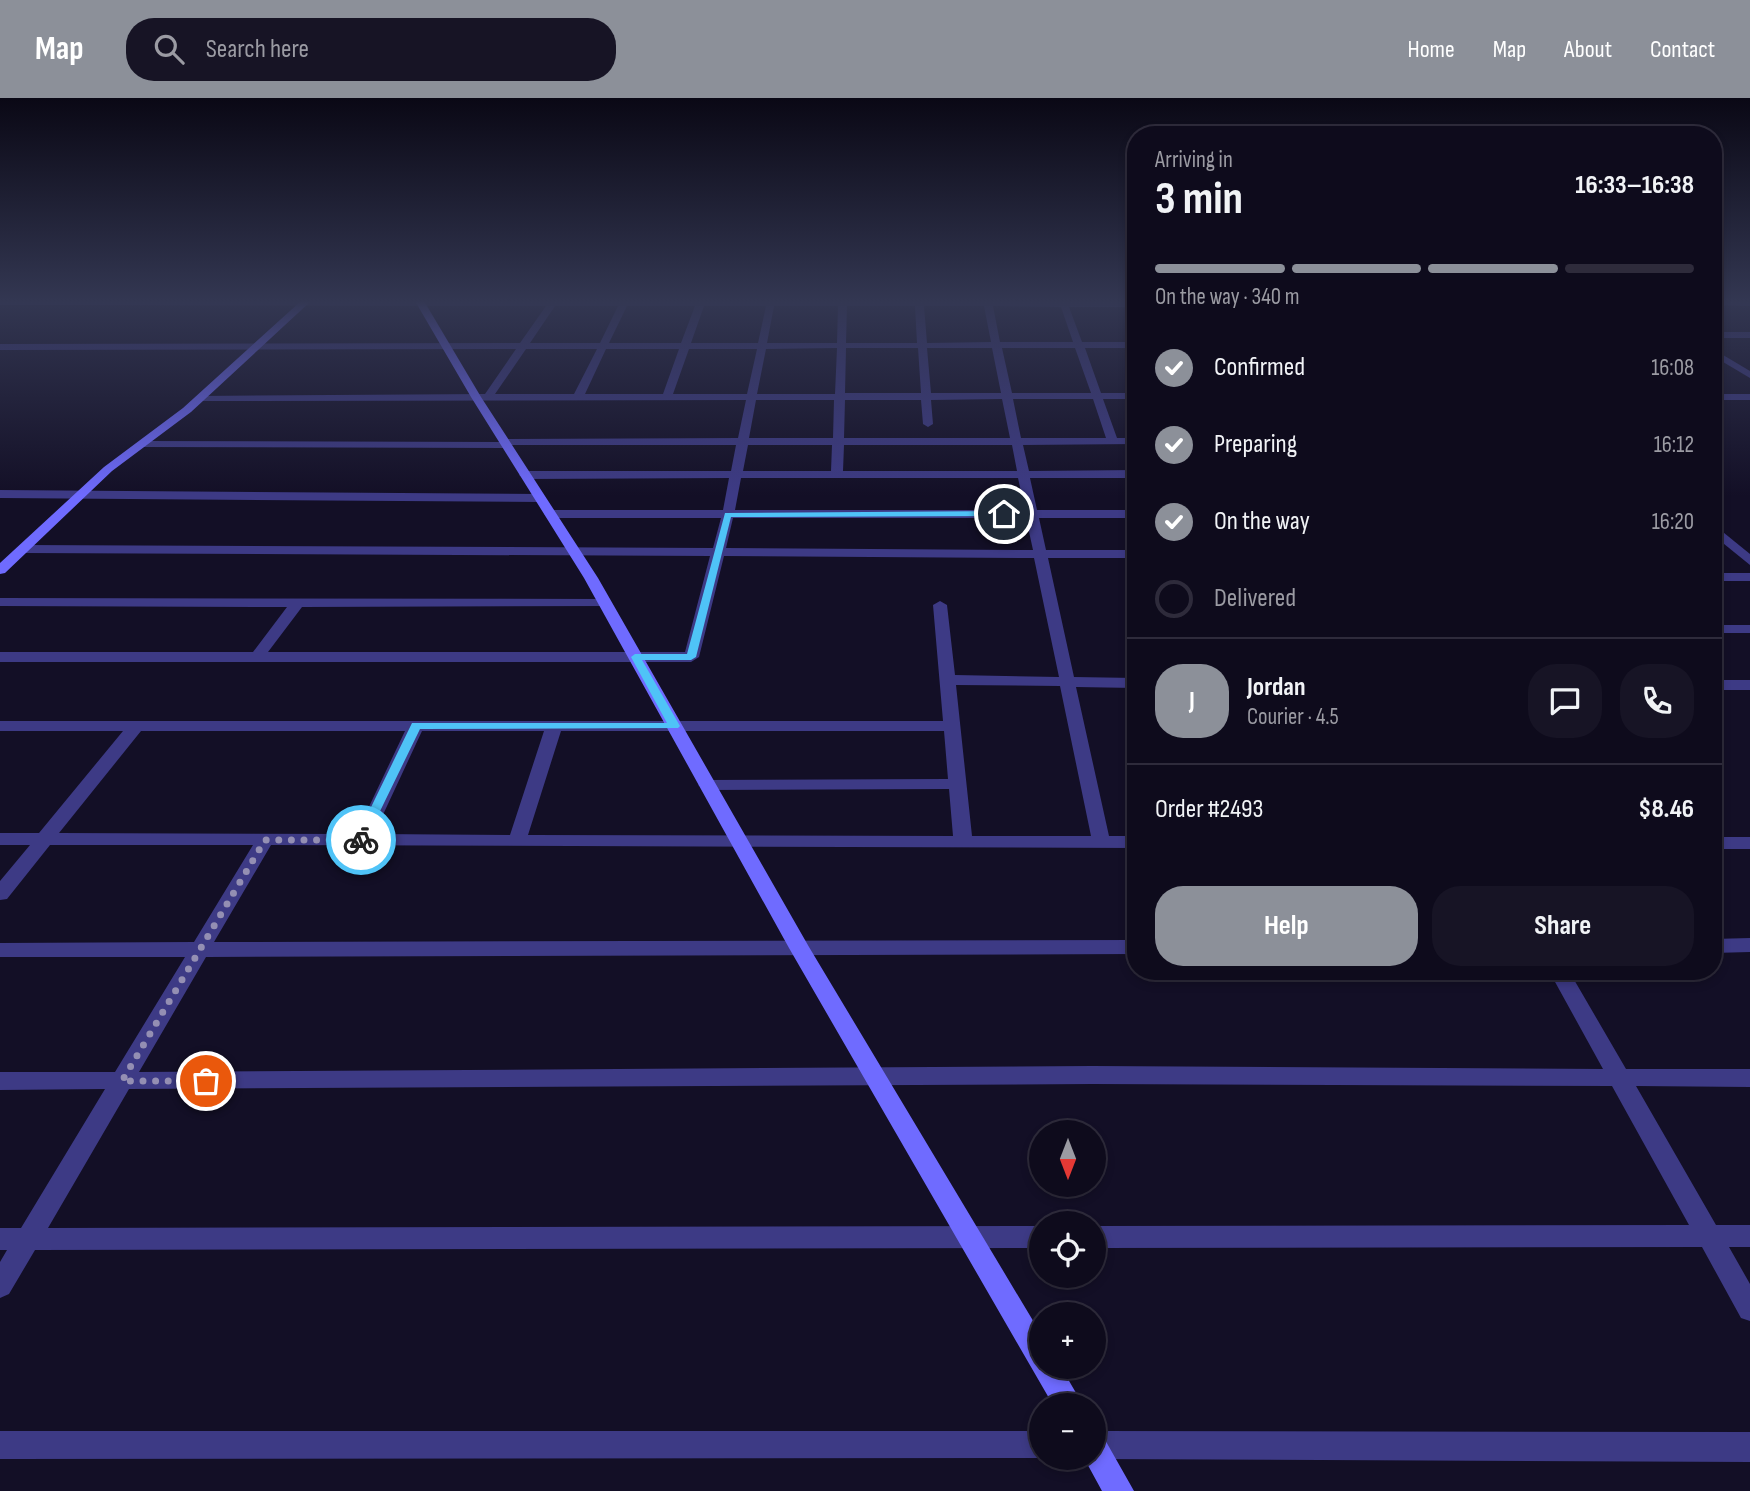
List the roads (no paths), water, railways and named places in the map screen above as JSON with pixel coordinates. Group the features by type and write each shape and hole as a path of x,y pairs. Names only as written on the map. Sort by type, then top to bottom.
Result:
{"main road":[{"path":"0,570 108,469 202,398 237,366"},
{"path":"461,366 482,397 505,443 605,603 799,948 1029,1338"},
{"path":"1106,1468 1119,1491"}],"street":[{"path":"482,397 507,366"},
{"path":"578,397 593,366"},
{"path":"667,397 678,366"},
{"path":"0,657 691,657 719,552 758,366"},
{"path":"837,474 841,366"},
{"path":"922,366 928,424"},
{"path":"1001,366 1101,842"},
{"path":"1086,366 1113,441"},
{"path":"202,398 1127,396"},
{"path":"1722,397 1750,397"},
{"path":"142,444 1127,441"},
{"path":"525,475 1127,474"},
{"path":"0,494 545,506 727,514 1127,514"},
{"path":"1722,536 1750,561"},
{"path":"23,549 1127,554"},
{"path":"1722,577 1750,578"},
{"path":"0,602 605,603"},
{"path":"257,657 298,603"},
{"path":"940,605 963,842"},
{"path":"1722,629 1750,629"},
{"path":"949,680 1127,683"},
{"path":"1722,685 1750,685"},
{"path":"0,726 953,726"},
{"path":"0,894 136,726"},
{"path":"362,840 416,726"},
{"path":"517,841 554,726"},
{"path":"707,785 958,784"},
{"path":"0,839 1127,842"},
{"path":"0,1286 265,840"},
{"path":"1722,843 1750,843"},
{"path":"1722,946 1750,946"},
{"path":"0,950 1127,947"},
{"path":"1564,980 1750,1309"},
{"path":"0,1082 876,1078 1091,1074 1750,1078"},
{"path":"1106,1237 1750,1236"},
{"path":"0,1239 1029,1237"},
{"path":"0,1445 1029,1445"},
{"path":"1106,1447 1750,1447"}]}
